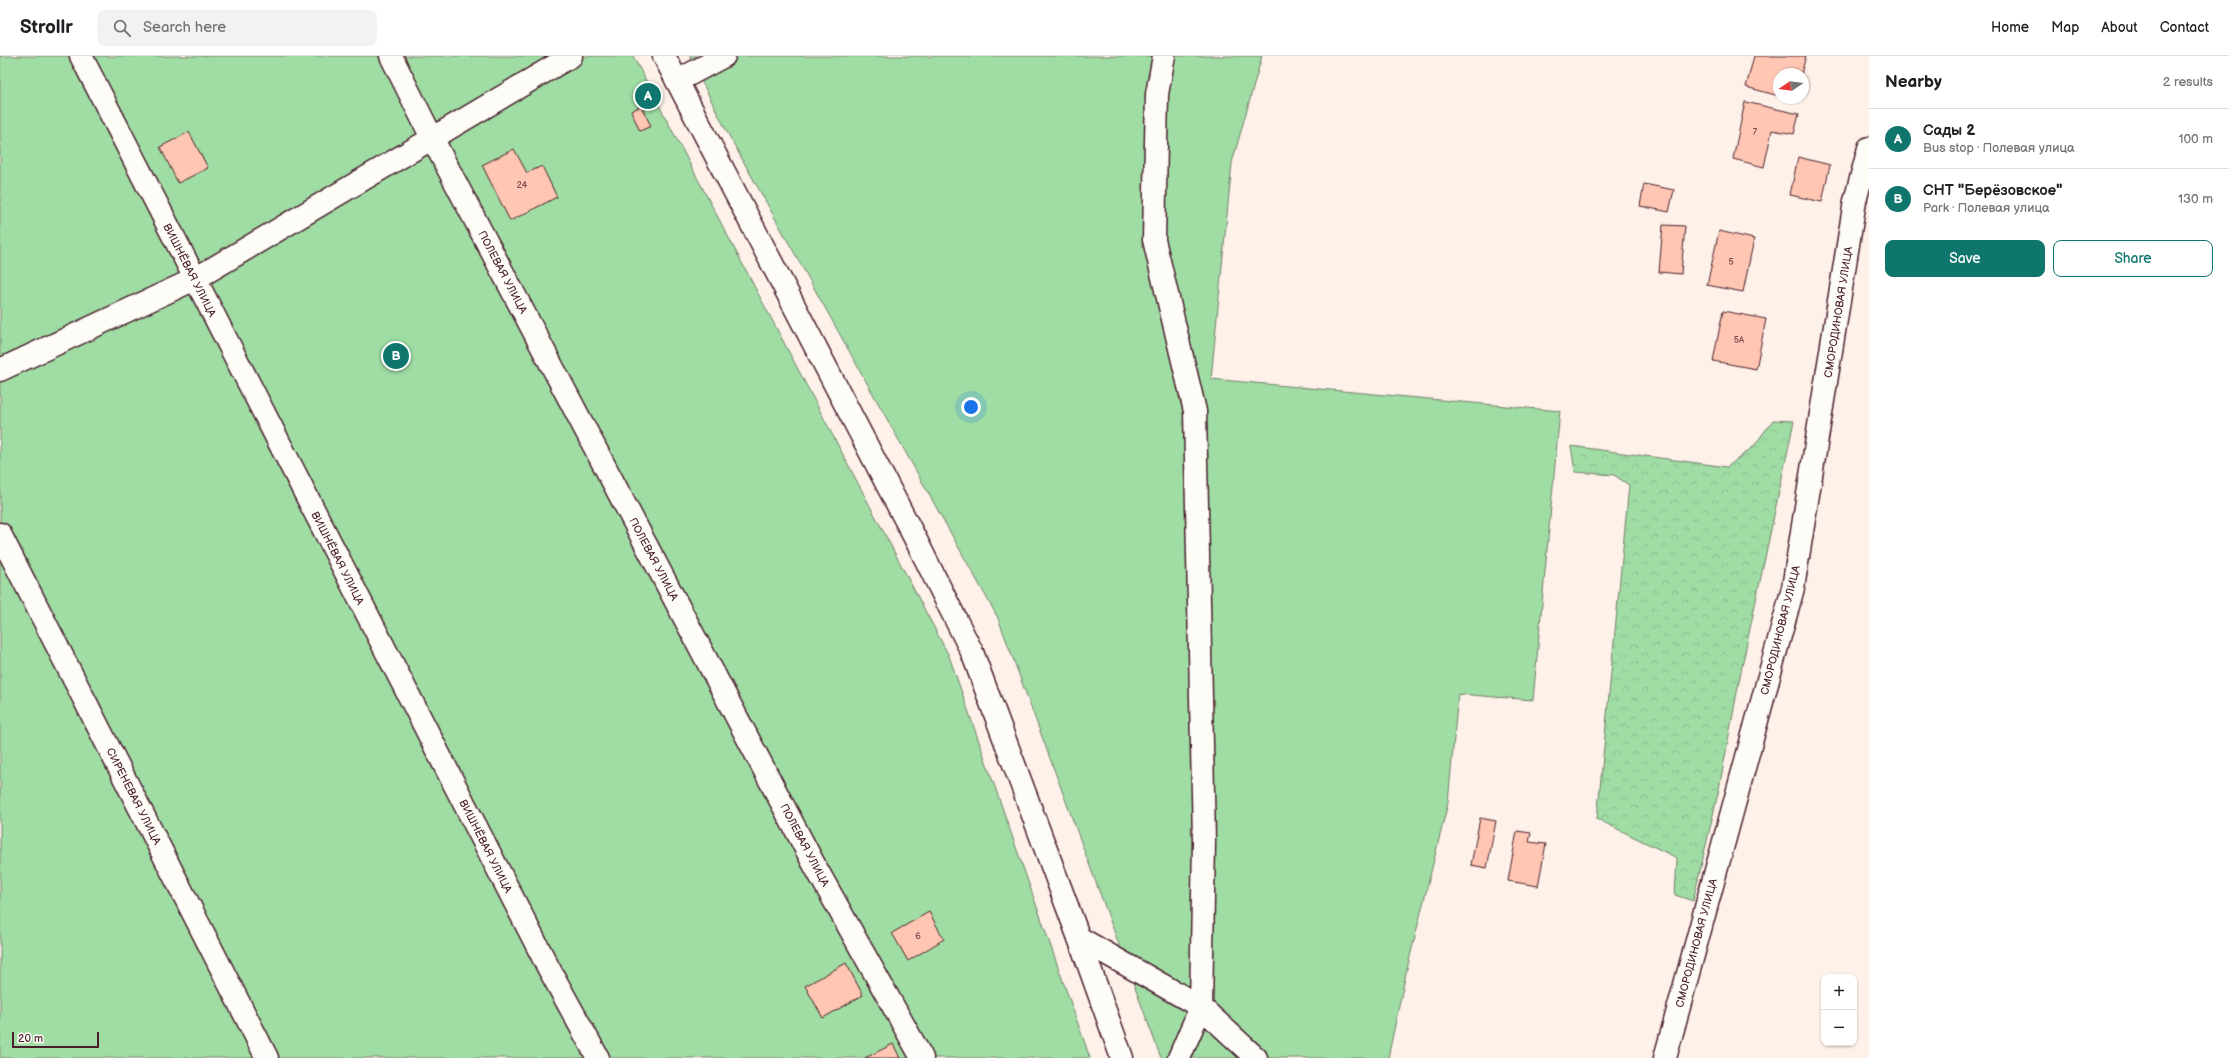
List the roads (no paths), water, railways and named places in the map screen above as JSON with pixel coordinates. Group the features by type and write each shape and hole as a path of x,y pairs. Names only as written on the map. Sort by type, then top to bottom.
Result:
{"street":[{"name":"ВИШНЁВАЯ УЛИЦА","path":"81,56 541,952 598,1058"},
{"name":"ПОЛЕВАЯ УЛИЦА","path":"391,56 432,138 816,868 922,1058"},
{"path":"0,370 195,280 571,56"},
{"path":"664,56 972,652 1079,938 1122,1058"},
{"path":"677,81 724,56"},
{"path":"1164,56 1157,94 1154,240 1195,411 1204,841 1201,1007 1179,1058"},
{"name":"СМОРОДИНОВАЯ УЛИЦА","path":"1665,1058 1793,588 1855,201 1869,148"},
{"name":"СИРЕНЕВАЯ УЛИЦА","path":"0,534 267,1058"},
{"path":"1079,938 1201,1007 1256,1058"}],"place":[{"name":"Сады 2","path":"648,96"},
{"name":"СНТ \"Берёзовское\"","path":"396,356"}]}
